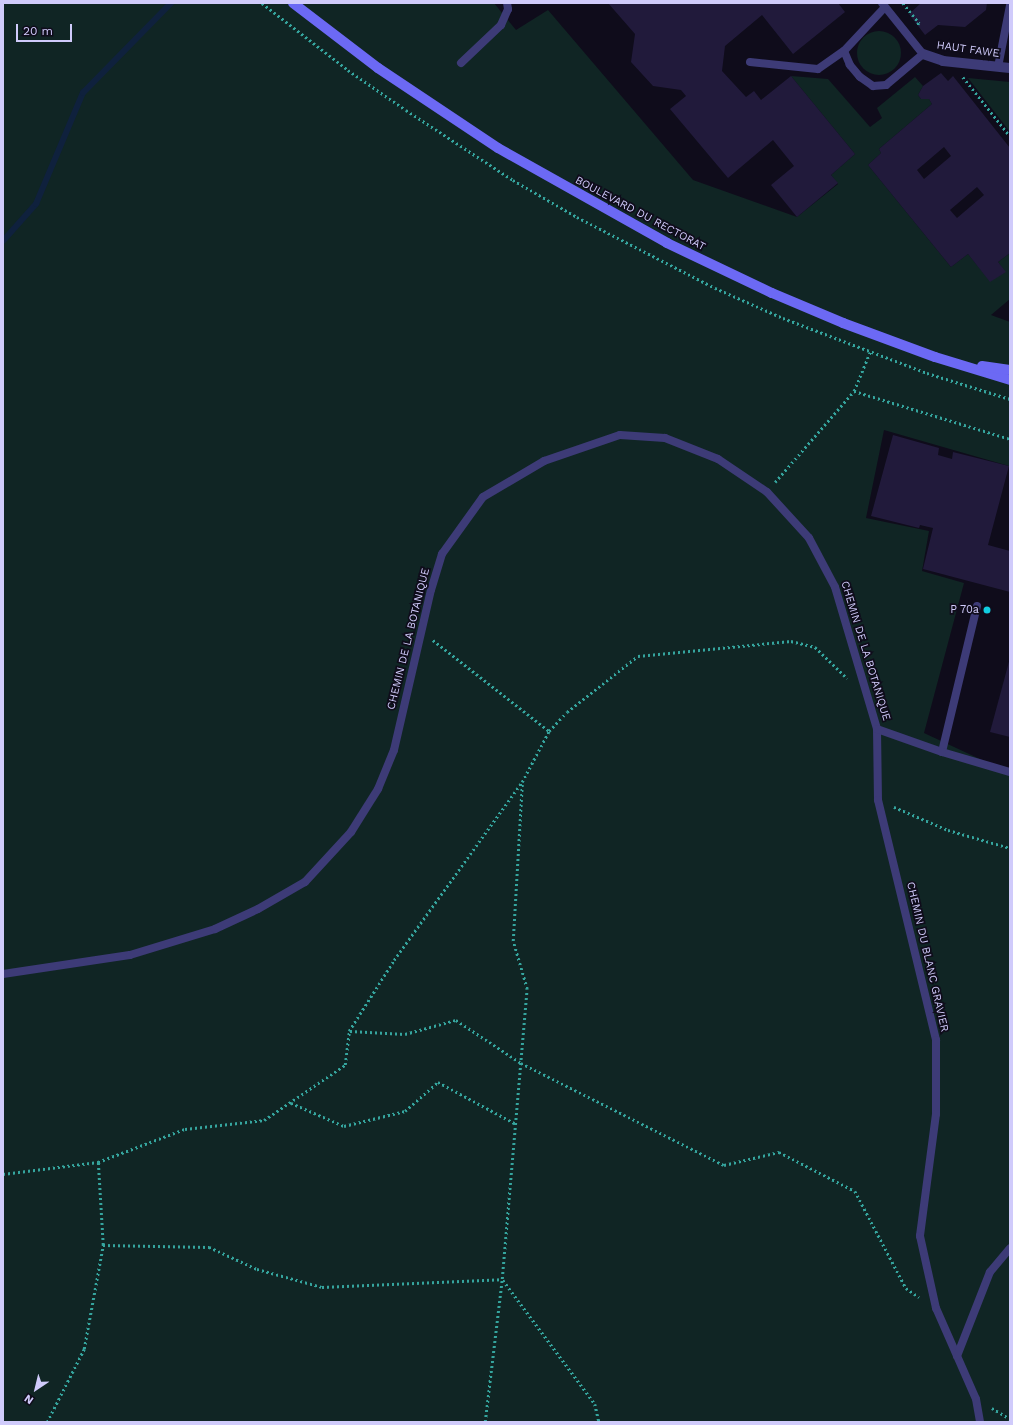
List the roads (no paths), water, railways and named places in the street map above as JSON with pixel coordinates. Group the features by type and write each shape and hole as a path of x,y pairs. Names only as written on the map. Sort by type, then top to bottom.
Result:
{"main road":[{"name":"BOULEVARD DU RECTORAT","path":"293,3 433,106 498,148 614,214 706,263 772,293 935,357 1010,380"},
{"path":"935,357 1010,370"}],"street":[{"name":"HAUT FAWE","path":"923,54 933,59 1010,68"}],"lane":[{"path":"461,62 501,25 508,9 506,3"},
{"path":"750,62 818,69 844,51 884,5 923,54 886,85 874,86 855,71 844,51"},
{"path":"998,67 1010,5"},
{"name":"CHEMIN DE LA BOTANIQUE","path":"3,974 130,955 215,929 258,909 305,882 351,832 378,789 394,750 421,631 442,554 483,497 544,461 620,435 665,438 718,459 767,492 809,538 836,587 877,729 942,752 1010,772"},
{"path":"942,752 977,606"},
{"name":"CHEMIN DU BLANC GRAVIER","path":"877,729 878,800 936,1040 936,1114 920,1236 936,1308 976,1399 980,1422"},
{"path":"957,1356 990,1272 1010,1248"}],"waterway":[{"path":"3,241 36,204 83,93 171,3"}],"place":[{"name":"P 70a","path":"987,610"}]}
